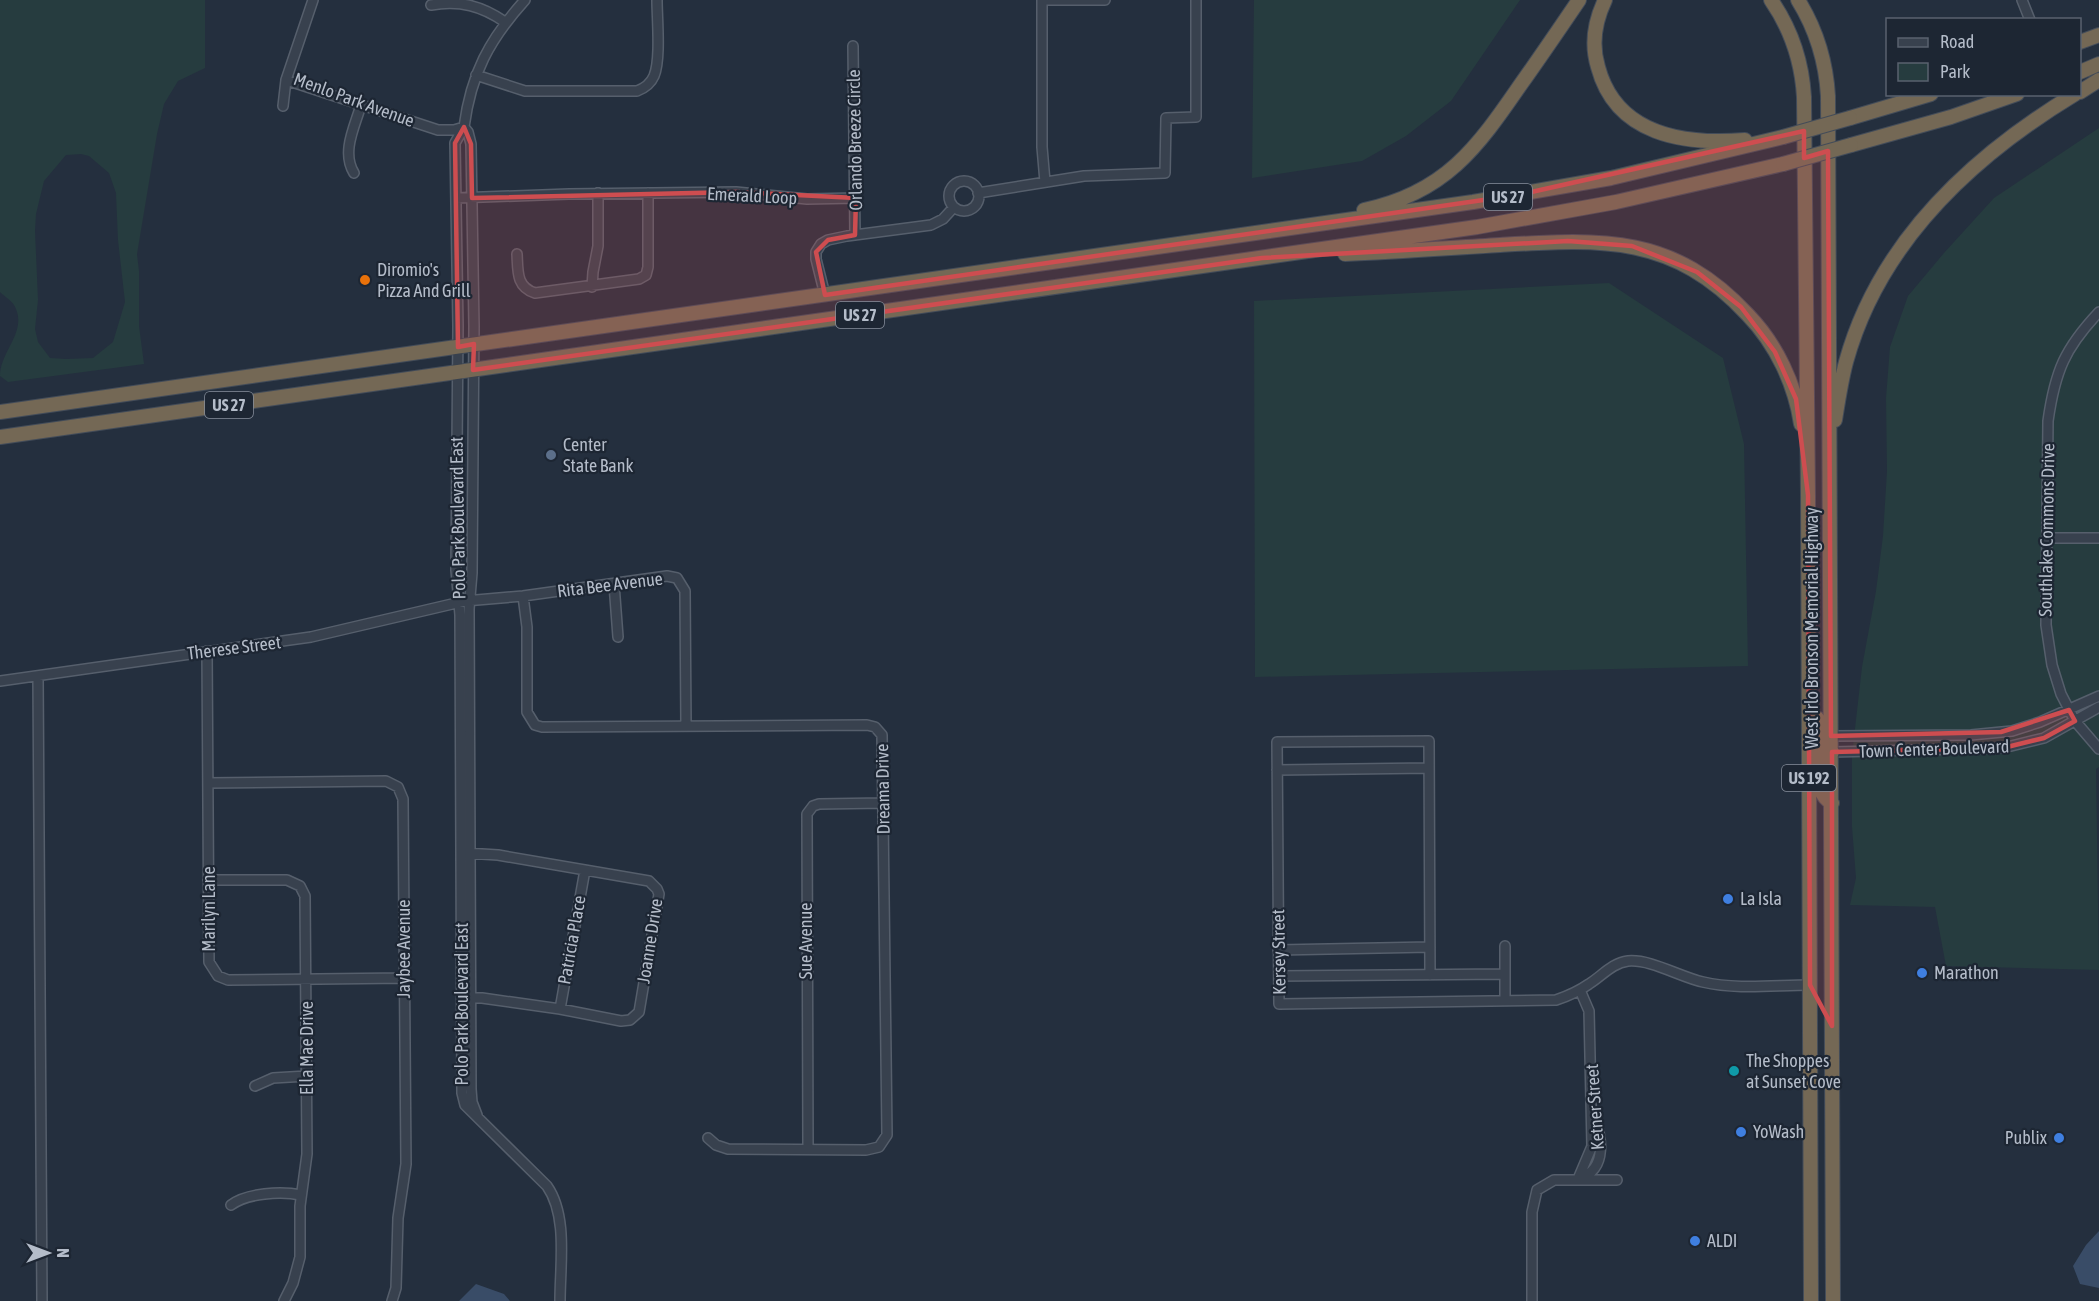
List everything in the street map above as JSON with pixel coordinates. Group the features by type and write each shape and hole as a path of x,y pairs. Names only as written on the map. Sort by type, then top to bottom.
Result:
{"highway":[{"path":"1229,237 1387,204 1419,190 1449,172 1491,129 1579,0"},
{"path":"1605,0 1595,31 1596,60 1605,87 1612,99 1632,120 1658,133 1690,140 1721,142 1783,137"},
{"path":"1771,0 1782,17 1793,42 1804,88 1808,495"},
{"path":"1798,0 1818,43 1827,87 1829,458"},
{"path":"2081,41 2099,35"},
{"path":"2081,71 2099,64"},
{"path":"2081,91 2099,80"},
{"name":"US 27","path":"0,412 1463,204 1564,187 1656,168 1783,137 1924,96"},
{"path":"1951,117 1990,96"},
{"name":"US 27","path":"0,437 1262,258 1567,212 1783,164 1951,117 2011,96"},
{"path":"1829,458 1843,374 1851,346 1874,291 1895,255 1928,212 1961,178 1999,146 2072,96"},
{"path":"1262,258 1585,241 1632,246 1667,257 1697,272 1727,294 1754,321 1775,352 1790,383 1800,415 1808,495"},
{"path":"0,420 61,404"},
{"name":"West Irlo Bronson Memorial Highway","path":"1829,458 1833,1301"},
{"name":"West Irlo Bronson Memorial Highway","path":"1808,495 1811,1301"},
{"path":"1809,686 1817,696 1818,735 1821,744 1825,751 1832,752"},
{"path":"1809,739 1818,756 1820,792 1832,803"},
{"path":"1810,985 1817,992 1832,1026"}],"street":[{"name":"Menlo Park Avenue","path":"313,0 286,80 443,130 464,127"},
{"path":"443,130 455,143 464,127 468,100 490,44 505,22 525,0"},
{"path":"476,75 525,91 637,91 652,80 656,68 657,0"},
{"path":"1045,182 1042,147 1042,0 1105,0"},
{"path":"978,193 1084,176 1165,173 1166,118 1196,117 1196,0"},
{"path":"2022,0 2029,18"},
{"path":"431,5 455,3 472,5 488,11 505,22"},
{"name":"Orlando Breeze Circle","path":"853,46 855,235"},
{"path":"283,106 286,80"},
{"path":"354,173 348,160 348,153 361,105"},
{"name":"Polo Park Boulevard East","path":"464,127 471,144 474,344 472,573 460,615 466,997 462,1093 465,1105 547,1186 555,1199 560,1220 560,1301"},
{"name":"Polo Park Boulevard East","path":"455,143 457,372 464,601"},
{"path":"969,182 978,193 977,202 971,209 962,211 954,207 950,193 955,184 969,182"},
{"name":"Emerald Loop","path":"456,198 598,193 736,192 807,199 856,198"},
{"path":"592,286 598,246 598,193"},
{"path":"518,254 519,281 531,292 544,293 639,279 645,275 648,267 648,193"},
{"path":"825,295 816,259 816,252 821,244 828,240 855,235 931,225 943,219 954,207"},
{"path":"457,268 473,267"},
{"name":"Southlake Commons Drive","path":"2099,312 2079,333 2063,358 2052,389 2048,421 2046,625 2052,665 2061,694 2075,721 2099,750"},
{"path":"2048,538 2099,538"},
{"name":"Rita Bee Avenue","path":"464,601 523,596 668,576 678,578 685,591 686,726"},
{"path":"614,584 618,637"},
{"name":"Dreama Drive","path":"523,596 527,627 527,712 535,724 542,727 867,725 875,727 882,735 887,1135 883,1143 874,1149 728,1149 716,1145 708,1138"},
{"name":"Therese Street","path":"0,681 310,637 464,601"},
{"name":"Marilyn Lane","path":"207,651 209,962 218,976 228,980 405,978"},
{"path":"38,676 42,1301"},
{"name":"Town Center Boulevard","path":"1831,736 1971,735 2012,731 2099,696"},
{"name":"Town Center Boulevard","path":"1832,752 1971,751 2003,748 2044,738 2099,707"},
{"path":"1971,735 1971,751"},
{"name":"Kersey Street","path":"1430,975 1429,741 1277,742 1279,1004 1556,1000 1580,990 1604,970 1627,961 1646,963 1704,982 1729,986 1810,985"},
{"path":"1277,770 1429,768"},
{"name":"Jaybee Avenue","path":"208,783 386,781 398,787 403,799 406,1164 398,1218 396,1288 392,1301"},
{"name":"Sue Avenue","path":"808,1149 807,814 813,806 819,804 884,803"},
{"name":"Joanne Drive","path":"465,853 498,855 649,881 657,889 659,900 639,1012 630,1020 621,1021 560,1009 466,997"},
{"name":"Patricia Place","path":"560,1009 585,870"},
{"name":"Ella Mae Drive","path":"208,880 287,880 300,886 305,896 307,1154 301,1195 300,1257 293,1283 284,1301"},
{"path":"1505,946 1505,1001"},
{"path":"1278,950 1430,947"},
{"path":"1279,976 1505,974"},
{"name":"Ketner Street","path":"1578,1179 1592,1146 1589,1011 1580,990"},
{"path":"255,1086 273,1078 307,1076"},
{"path":"1532,1301 1532,1212 1537,1190 1554,1180 1617,1180"},
{"path":"231,1205 245,1197 257,1195 301,1195"}],"highlighted area":[{"path":"464,127 471,144 472,198 736,192 856,198 855,235 828,240 816,252 825,295 1518,195 1804,131 1804,158 1828,151 1831,736 2001,732 2069,710 2075,721 2044,738 2003,748 1832,752 1832,1026 1810,985 1808,495 1796,399 1775,352 1741,307 1697,272 1632,246 1568,241 1262,258 473,370 474,344 458,347 455,143"}],"green space":[{"path":"0,0 205,0 205,68 178,81 164,104 157,134 137,254 139,326 144,364 8,382 0,376 1,367 18,326 18,318 13,304 0,292","holes":["66,155 89,156 109,173 116,193 118,240 125,302 113,342 93,358 50,358 38,342 35,329 38,300 36,214 44,181"]},
{"path":"1254,0 1520,0 1451,101 1406,136 1362,161 1252,178"},
{"path":"2099,128 2099,767 2096,769 2099,970 1946,966 1935,907 1850,905 1856,878 1852,827 1852,755 1862,667 1883,536 1887,471 1886,398 1890,347 1908,296 1994,198"},
{"path":"1609,283 1723,358 1744,444 1748,666 1255,677 1254,301"}],"water":[{"path":"2099,1231 2099,1288 2080,1284 2073,1266 2086,1245"},
{"path":"476,1284 504,1294 510,1301 459,1301"}],"place":[{"name":"Diromio's Pizza And Grill","path":"365,280"},
{"name":"Center State Bank","path":"551,455"},
{"name":"La Isla","path":"1728,899"},
{"name":"Marathon","path":"1922,973"},
{"name":"The Shoppes at Sunset Cove","path":"1734,1071"},
{"name":"YoWash","path":"1741,1132"},
{"name":"Publix","path":"2059,1138"},
{"name":"ALDI","path":"1695,1241"}]}
